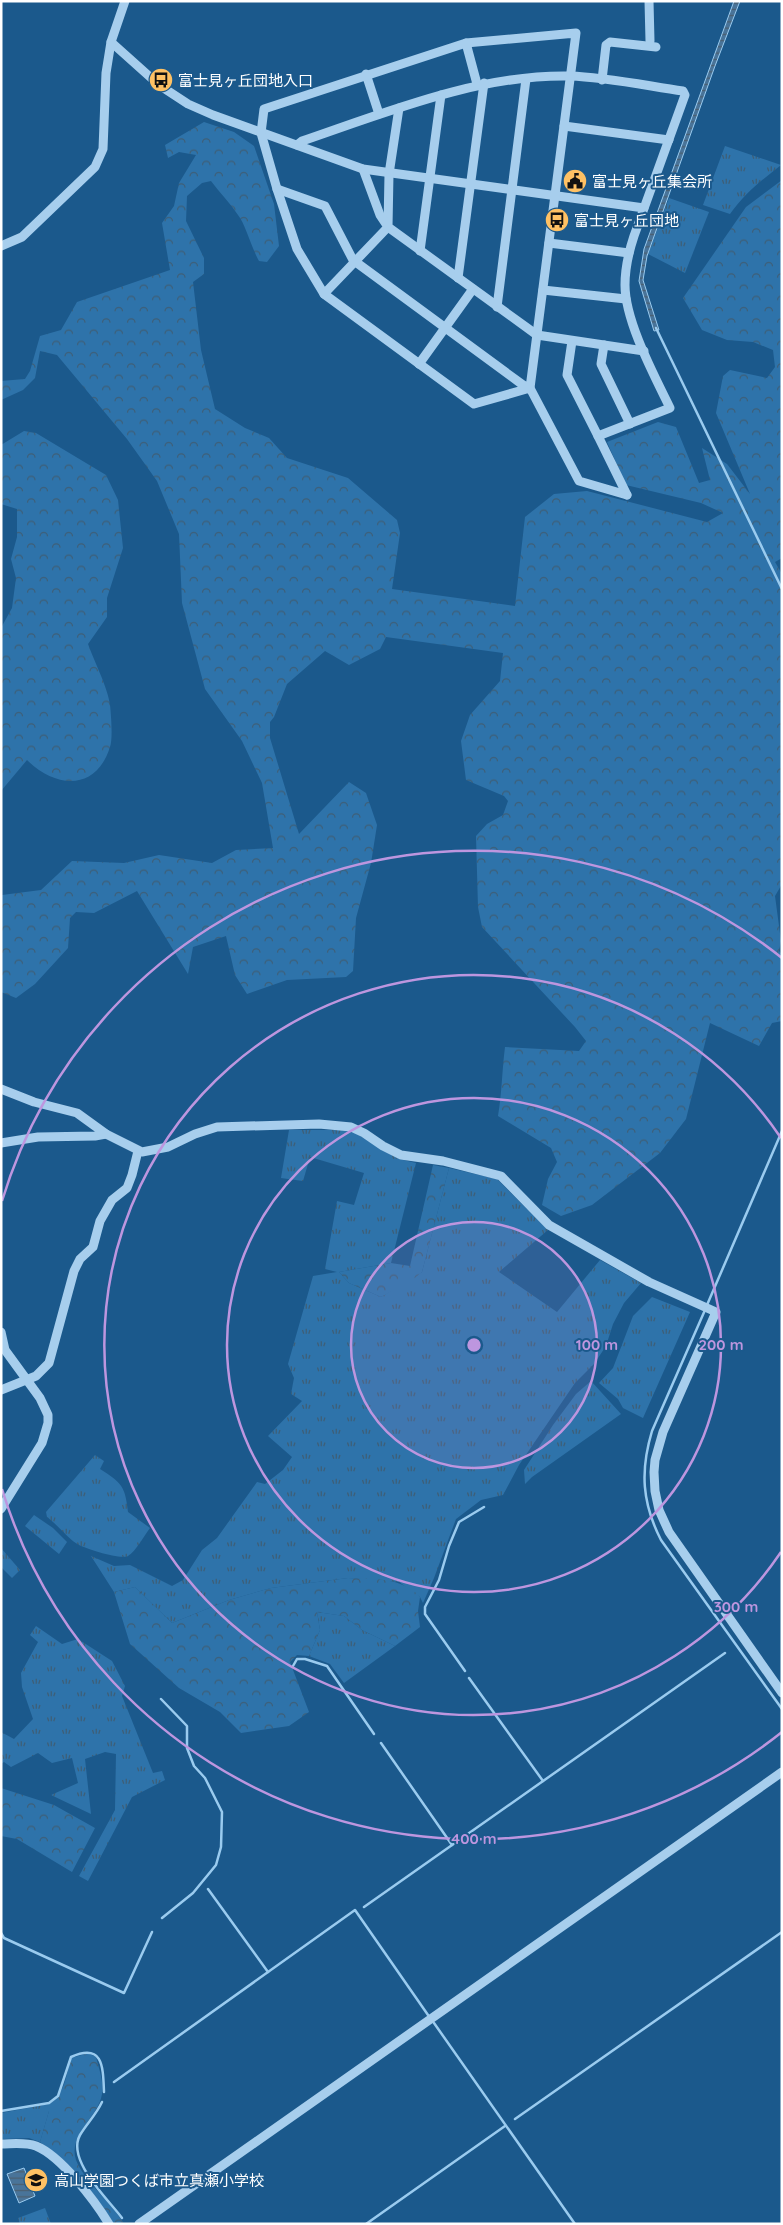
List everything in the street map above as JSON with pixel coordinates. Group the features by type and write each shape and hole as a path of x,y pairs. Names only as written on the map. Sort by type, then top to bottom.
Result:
{"street":[{"path":"1,246 22,237 95,167 103,149 106,81 111,42 125,1"},
{"path":"602,80 606,45 610,42 653,44 649,1"},
{"path":"530,388 474,404 324,294 297,249 277,189 261,132 263,111 267,106 466,43 576,33 530,388 579,482 627,495 567,375 572,341"},
{"path":"111,42 170,93 213,115 363,169 430,180 644,208"},
{"path":"458,278 471,185 481,84 466,43"},
{"path":"366,74 379,114"},
{"path":"297,145 302,141 379,114 481,84 570,76 683,91 685,95 629,253 625,284 626,299 644,351 670,408 598,436"},
{"path":"497,307 526,79"},
{"path":"420,251 441,95"},
{"path":"324,294 388,227 389,174 398,108"},
{"path":"564,126 668,140"},
{"path":"363,169 380,215 388,227 537,335 644,351"},
{"path":"277,189 326,206 355,262 523,385 530,388"},
{"path":"549,243 629,253"},
{"path":"419,364 473,290"},
{"path":"543,290 626,299"},
{"path":"604,345 601,364 630,424"},
{"path":"1,1089 34,1102 77,1113 106,1134 138,1151 146,1152 161,1149 195,1134 217,1128 300,1124 351,1127 401,1155 442,1162 501,1176 549,1226 649,1282 716,1312 658,1450 654,1472 655,1491 659,1510 669,1532 782,1693"},
{"path":"1,1143 38,1137 95,1136 106,1134"},
{"path":"1,1390 29,1380 49,1363 74,1270 80,1258 92,1247 100,1221 112,1200 127,1188 138,1151"},
{"path":"1,1332 5,1350 29,1380 43,1404 48,1423 42,1443 1,1509"},
{"path":"139,2224 782,1772"},
{"path":"1,2144 34,2145 43,2150 57,2161 88,2194 110,2224"}],"green space":[{"path":"204,122 234,132 254,146 274,204 279,246 267,262 259,261 241,219 211,181 202,183 187,196 186,221 204,258 204,274 193,282 201,350 215,409 245,428 269,438 287,458 348,478 397,520 400,533 392,589 515,606 525,517 554,494 587,491 707,522 723,513 701,503 626,485 607,442 658,422 676,427 699,483 710,480 702,448 727,464 750,494 716,413 723,376 730,370 767,378 775,367 773,350 753,342 727,340 702,330 683,298 746,207 782,180 782,558 775,562 782,574 782,884 775,896 781,941 779,951 782,954 782,1021 772,1023 759,1046 710,1023 686,1119 660,1153 592,1205 561,1216 542,1205 548,1179 557,1162 551,1148 498,1116 505,1047 579,1051 586,1041 482,927 478,907 476,836 487,824 503,815 508,801 504,796 466,780 461,741 470,715 500,681 503,653 386,637 380,649 349,665 325,651 287,684 274,717 270,722 270,738 299,834 349,782 366,793 377,825 371,863 356,918 353,971 346,977 287,980 247,994 235,975 226,936 193,947 188,974 137,891 94,913 76,912 70,918 68,948 35,984 16,998 1,992 2,895 41,890 72,861 124,863 159,855 212,863 236,850 273,848 262,783 242,741 205,689 182,603 179,534 157,481 127,439 57,355 40,351 35,378 23,390 1,400 1,381 25,379 30,371 40,336 61,330 77,302 170,270 162,223 174,206 179,183 196,155 179,152 168,158 165,145"},
{"path":"725,146 781,165 748,193 730,214 703,205"},
{"path":"669,198 709,212 685,273 648,254"},
{"path":"24,431 36,433 106,475 118,500 123,548 107,598 107,617 88,644 109,698 111,738 110,747 104,762 95,772 85,778 74,781 62,780 50,776 27,760 1,791 1,628 12,608 16,578 11,559 17,537 17,509 1,504 1,445"},
{"path":"289,1130 341,1130 355,1133 399,1159 416,1163 391,1263 339,1272 349,1283 381,1297 422,1272 449,1168 497,1179 548,1230 499,1272 557,1312 600,1260 641,1283 624,1303 613,1324 606,1346 594,1364 575,1383 519,1465 503,1495 481,1500 456,1519 423,1603 420,1597 399,1582 348,1578 271,1588 229,1600 172,1623 135,1587 114,1592 91,1556 114,1566 130,1565 172,1586 183,1580 202,1550 217,1538 257,1482 265,1484 283,1470 292,1457 268,1436 302,1401 291,1394 294,1378 288,1364 313,1276 337,1272 325,1269 337,1201 354,1205 364,1173 310,1157 303,1181 281,1178"},
{"path":"433,1165 449,1168 422,1272 411,1281 381,1297 349,1283 339,1272 391,1263 410,1266"},
{"path":"652,1297 690,1312 643,1418 623,1408 618,1399 599,1383 613,1368 633,1316"},
{"path":"591,1381 621,1414 532,1477 525,1484 524,1470 576,1394"},
{"path":"95,1455 104,1461 100,1469 118,1482 124,1491 128,1512 150,1528 137,1547 128,1556 112,1555 79,1545 71,1540 47,1517 46,1512"},
{"path":"34,1515 53,1528 67,1542 59,1554 25,1526"},
{"path":"1,1548 20,1570 12,1578 1,1567"},
{"path":"348,1578 387,1580 404,1585 412,1590 420,1597 418,1611 420,1627 395,1646 362,1630 344,1616 317,1612 320,1630 309,1656 297,1655 290,1662 309,1712 289,1726 241,1733 220,1712 179,1688 130,1644 114,1592 135,1587 172,1623 229,1600 271,1588"},
{"path":"317,1612 344,1616 362,1630 395,1646 344,1683 330,1664 309,1656 320,1630"},
{"path":"36,1626 62,1644 78,1639 112,1661 125,1686 122,1696 153,1773 162,1771 165,1780 132,1797 88,1881 79,1876 115,1810 116,1754 105,1752 85,1759 91,1814 51,1795 78,1783 72,1758 52,1763 38,1753 11,1767 4,1762 1,1764 1,1732 14,1739 33,1719 22,1687 21,1673 38,1642 30,1635"},
{"path":"1,1788 54,1805 95,1828 72,1872 17,1839 1,1836"},
{"path":"89,2053 96,2057 102,2080 102,2094 95,2111 76,2142 76,2160 85,2176 113,2208 124,2224 114,2224 99,2201 81,2180 62,2160 40,2142 49,2111 49,2104 62,2090 71,2058"},
{"path":"49,2104 49,2111 40,2142 29,2138 1,2139 1,2113"},
{"path":"45,2208 51,2224 20,2224 18,2218"}],"shaded area":[{"path":"734,1 740,1 647,256 643,280 659,330 654,331 639,281 644,249"},
{"path":"24,2168 35,2196 19,2203 7,2174"}],"waterway":[{"path":"656,328 782,589"},
{"path":"707,1305 782,1131"},
{"path":"705,1310 652,1431 645,1473 647,1500 661,1540 782,1709"},
{"path":"465,1671 425,1614 425,1607 439,1580 449,1546 459,1522 484,1507"},
{"path":"364,1907 725,1653"},
{"path":"293,1666 297,1659 305,1659 327,1666 374,1734"},
{"path":"469,1678 543,1781"},
{"path":"161,1699 187,1726 187,1748 194,1766 205,1778 222,1812 221,1847 216,1865 193,1893 162,1918"},
{"path":"381,1743 452,1845"},
{"path":"208,1889 268,1972"},
{"path":"114,2082 355,1910 428,2015"},
{"path":"1,1933 4,1938 124,1993 152,1932"},
{"path":"515,2119 782,1932"},
{"path":"434,2023 575,2224"},
{"path":"1,2111 49,2103 58,2096 71,2057 82,2053 95,2055 99,2060 102,2066 104,2092"},
{"path":"102,2102 80,2135 77,2145 83,2167 90,2179 122,2218"},
{"path":"366,2224 505,2126"}],"place":[{"name":"富士見ヶ丘団地入口","path":"161,80"},
{"name":"富士見ヶ丘集会所","path":"575,181"},
{"name":"富士見ヶ丘団地","path":"557,220"},
{"name":"高山学園つくば市立真瀬小学校","path":"36,2180"}]}
